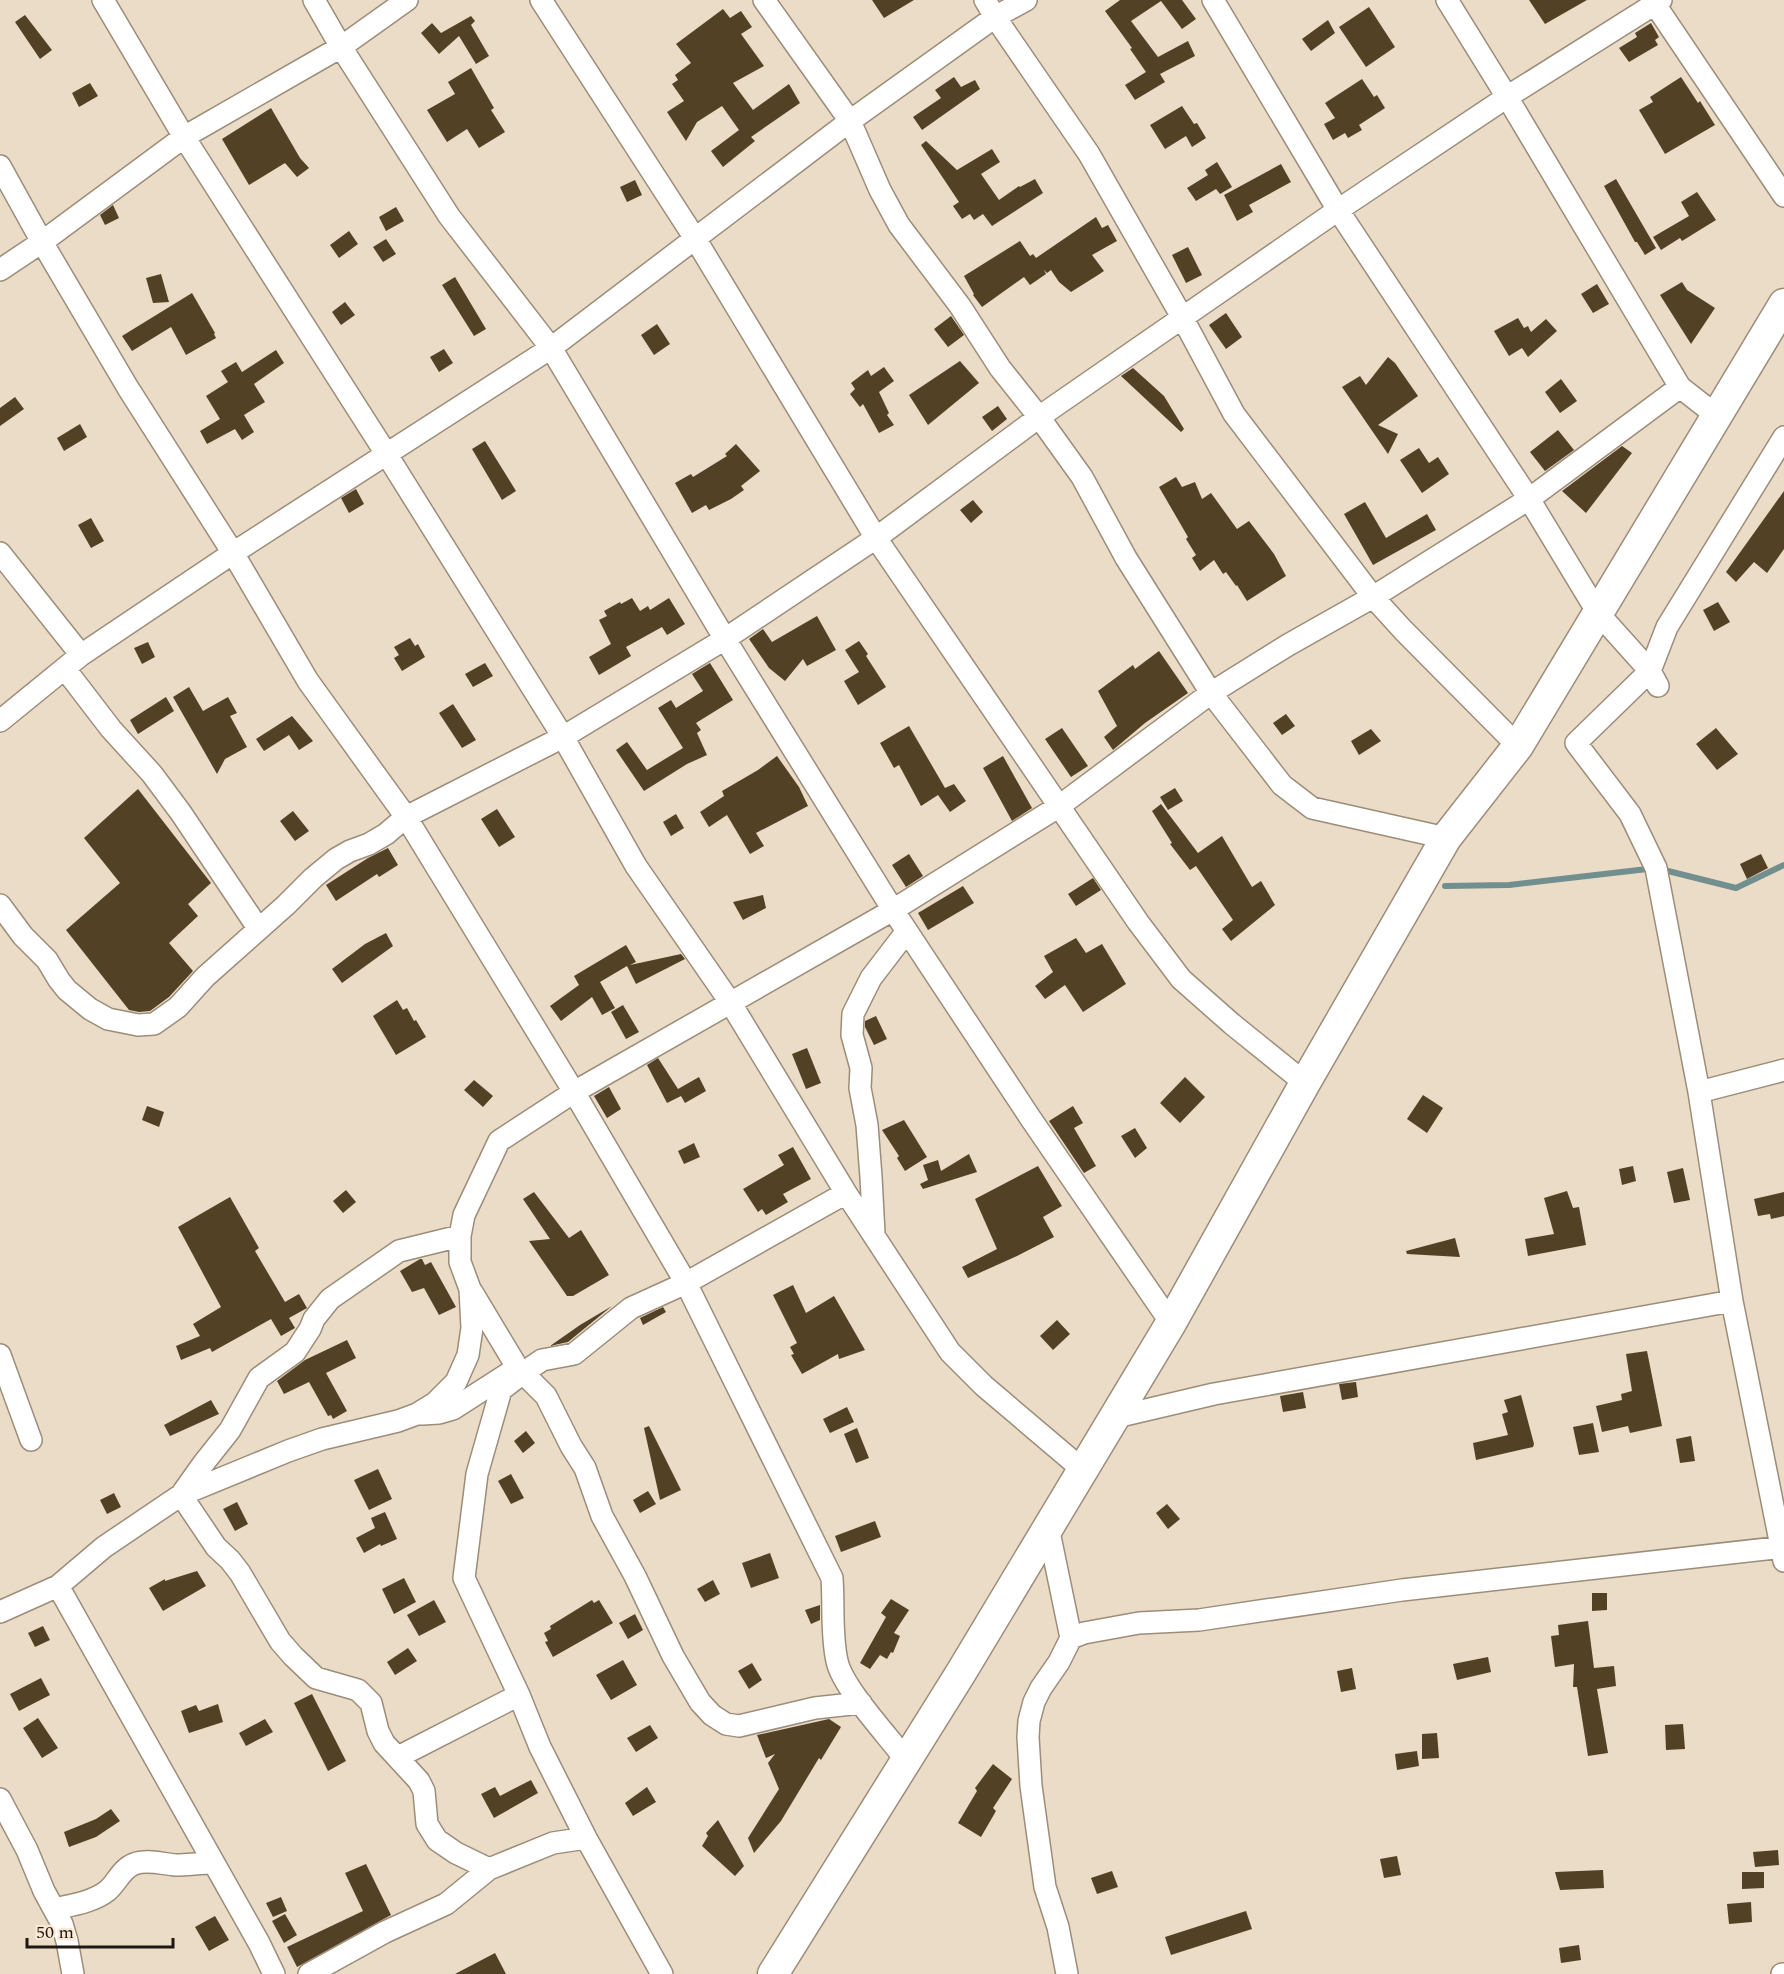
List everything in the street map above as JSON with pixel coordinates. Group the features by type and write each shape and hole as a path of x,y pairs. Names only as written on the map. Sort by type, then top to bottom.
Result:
{"main road":[{"path":"773,1974 1172,1323 1305,1083 1446,838 1518,746 1784,304"}],"street":[{"path":"103,0 184,137 387,455 563,737 636,866 730,1002 846,1193 950,1352 984,1386 1083,1470"},
{"path":"314,0 341,47 449,216 551,348 725,639 893,910 1031,1119 1172,1323"},
{"path":"0,270 42,242 184,137 341,47 407,0"},
{"path":"541,0 696,240 876,538 1138,922 1181,979 1305,1083"},
{"path":"764,0 850,121 880,190 899,225 960,306 1000,368 1082,477 1126,558 1211,693 1281,785 1312,808 1446,838"},
{"path":"0,721 81,655 233,553 551,348 696,240 990,9 1026,0"},
{"path":"1213,0 1338,210 1529,499 1598,613 1654,679"},
{"path":"1447,0 1680,387 1717,416"},
{"path":"0,905 23,936 47,960 58,980 90,1009 108,1019 138,1025 154,1023 178,1007 205,976 350,850 369,844 386,834 406,817 563,737 725,639 876,538 1039,417 1338,210 1656,1 1784,196"},
{"path":"990,9 1089,154 1182,317 1234,414 1372,597 1518,746"},
{"path":"0,166 128,388 233,553 308,681 406,817 574,1092 686,1283 832,1578 833,1640 837,1664 861,1703 906,1760"},
{"path":"861,1703 815,1708 739,1726 726,1724 712,1715 700,1702 673,1656 635,1576 602,1516 585,1468 571,1446 546,1396 520,1370 470,1288 460,1262 460,1236 464,1215 499,1141 574,1092 893,910 1058,807 1211,693 1372,597 1529,499 1680,387"},
{"path":"1071,1638 1084,1633 1139,1623 1199,1620 1402,1590 1783,1552 1732,1300 1699,1092 1656,868 1630,814 1576,743 1654,679 1667,627 1784,437"},
{"path":"0,553 81,655"},
{"path":"64,669 111,729 152,774 258,928"},
{"path":"874,1234 868,1135 860,1088 861,1068 852,1035 853,1014 871,978 907,931"},
{"path":"1699,1092 1784,1070"},
{"path":"417,1414 439,1413 453,1409 520,1370 542,1360 574,1354 631,1308 686,1283 846,1193"},
{"path":"181,1496 202,1464 230,1430 254,1384 295,1352 314,1319 330,1299 399,1251 460,1236"},
{"path":"0,1611 58,1586 104,1547 181,1496 201,1486 322,1439 398,1421 417,1414 435,1403 456,1382 468,1355 472,1328 470,1288"},
{"path":"1116,1417 1214,1394 1732,1300"},
{"path":"0,1355 31,1440"},
{"path":"520,1370 501,1390 477,1474 464,1578 519,1695 540,1747 586,1838 662,1974"},
{"path":"181,1496 216,1547 240,1573 279,1641 316,1678 358,1690 371,1703 378,1731 384,1743 424,1791 427,1824 437,1840 456,1853 489,1869"},
{"path":"1048,1527 1071,1638 1034,1702 1028,1737 1031,1786 1045,1887 1058,1927 1067,1974"},
{"path":"58,1586 274,1974"},
{"path":"398,1758 519,1695"},
{"path":"0,1799 62,1924 73,1974"},
{"path":"309,1974 385,1932 446,1904 489,1869 553,1843 586,1838"},
{"path":"54,1909 78,1904 105,1892 115,1884 123,1872 135,1863 176,1865 214,1863"},
{"path":"256,1974 262,1950"}],"building":[{"path":"872,0 914,0 884,18"},
{"path":"1120,0 1182,0 1196,19 1182,29 1161,1 1131,21 1158,57 1188,41 1195,56 1160,74 1165,82 1135,100 1125,85 1146,72 1105,11"},
{"path":"1529,0 1587,0 1545,24"},
{"path":"1369,7 1395,47 1366,67 1339,27"},
{"path":"723,9 730,18 741,11 752,27 741,34 764,66 733,83 753,110 789,84 800,103 751,137 755,141 723,167 711,151 739,130 722,106 697,122 686,141 667,112 684,101 672,84 678,80 675,75 691,63 676,44"},
{"path":"25,15 52,50 40,59 15,22"},
{"path":"471,16 475,21 471,25 489,56 476,64 459,36 439,54 421,33 432,23 441,33"},
{"path":"1328,20 1335,33 1311,51 1302,39"},
{"path":"1651,23 1659,37 1655,40 1658,45 1629,62 1619,48 1637,37 1635,33"},
{"path":"471,68 494,108 491,110 505,132 479,148 467,129 447,142 427,110 455,94 448,82"},
{"path":"954,77 961,87 975,80 980,89 922,130 913,117 941,98 935,90"},
{"path":"1681,77 1715,125 1665,154 1639,110 1653,102 1650,97"},
{"path":"1362,79 1374,97 1377,95 1385,108 1359,125 1362,130 1348,138 1345,133 1333,140 1324,124 1335,118 1325,103"},
{"path":"90,83 98,96 79,107 72,93"},
{"path":"1182,106 1206,138 1192,147 1186,136 1165,149 1150,125"},
{"path":"271,108 300,158 309,168 297,177 285,163 249,185 222,139"},
{"path":"926,141 957,170 992,149 1000,162 981,174 999,200 1019,186 1035,179 1043,193 992,226 983,214 974,220 970,214 962,219 953,206 959,202 921,145"},
{"path":"1217,162 1232,187 1220,194 1216,189 1196,201 1187,188 1208,175 1205,170"},
{"path":"1281,164 1291,182 1249,205 1253,212 1237,221 1224,195"},
{"path":"1616,179 1656,248 1645,255 1635,242 1604,186"},
{"path":"635,180 642,195 627,202 620,187"},
{"path":"1697,192 1716,220 1682,241 1680,238 1661,250 1653,237 1689,216 1681,202"},
{"path":"113,205 119,218 105,225 100,215"},
{"path":"396,207 404,221 386,231 379,217"},
{"path":"1096,217 1102,228 1108,225 1117,241 1092,255 1104,271 1098,275 1071,292 1059,282 1051,270 1047,273 1044,270 1046,274 1030,285 1024,277 982,307 973,295 964,276 1020,241 1030,256 1033,254 1036,258"},
{"path":"349,231 358,244 339,258 330,245"},
{"path":"386,239 396,254 383,262 373,247"},
{"path":"1188,247 1202,275 1186,283 1172,255"},
{"path":"161,274 169,302 153,303 146,278"},
{"path":"455,277 486,329 474,336 442,285"},
{"path":"1682,282 1687,290 1715,308 1691,344 1660,295"},
{"path":"1597,284 1609,304 1593,313 1581,294"},
{"path":"192,293 216,338 186,355 171,327 132,351 122,336"},
{"path":"345,302 355,315 341,325 332,312"},
{"path":"1226,313 1242,337 1226,349 1209,325"},
{"path":"951,316 964,335 948,347 934,329"},
{"path":"1518,318 1524,328 1528,326 1531,332 1546,319 1557,331 1528,357 1522,348 1509,356 1494,331"},
{"path":"657,324 670,344 654,355 641,335"},
{"path":"444,349 453,363 439,372 430,357"},
{"path":"276,350 284,363 254,384 265,402 244,415 254,432 242,440 235,429 207,444 200,431 220,419 206,396 228,382 221,371 236,362 242,372"},
{"path":"1388,357 1395,363 1418,396 1378,425 1398,434 1388,454 1342,387 1360,376 1366,385"},
{"path":"960,361 979,383 928,425 909,395"},
{"path":"884,367 894,381 879,392 889,413 887,415 894,425 879,433 863,404 860,407 850,394 855,389 851,383 868,370 871,376"},
{"path":"1133,368 1164,396 1184,429 1181,432 1121,376"},
{"path":"1561,379 1577,401 1560,413 1545,392"},
{"path":"15,397 24,409 0,426 0,408"},
{"path":"998,406 1007,419 992,431 982,417"},
{"path":"80,424 87,437 64,451 57,438"},
{"path":"1558,430 1574,450 1545,471 1530,452"},
{"path":"485,441 516,491 502,500 472,449"},
{"path":"736,444 760,471 741,486 744,490 731,499 709,510 706,505 692,513 675,483 691,474 693,477 727,456 725,454"},
{"path":"1622,446 1632,453 1586,513 1562,491"},
{"path":"1419,448 1429,463 1438,457 1449,474 1422,493 1400,460"},
{"path":"1176,477 1182,487 1195,482 1202,499 1211,493 1237,529 1249,521 1274,554 1286,576 1247,601 1237,585 1226,572 1223,574 1214,560 1200,571 1192,558 1196,555 1186,539 1188,537 1159,487"},
{"path":"356,489 364,504 349,513 341,498"},
{"path":"1784,491 1784,549 1767,573 1754,562 1736,582 1726,572"},
{"path":"973,500 983,512 971,523 960,510"},
{"path":"1365,502 1386,538 1427,514 1436,530 1373,565 1344,514"},
{"path":"91,518 104,541 91,548 78,525"},
{"path":"632,598 640,611 648,606 650,610 669,598 685,624 667,635 662,627 626,647 631,656 599,675 589,657 611,644 599,620 607,616 604,611"},
{"path":"1718,602 1730,622 1714,631 1703,610"},
{"path":"817,616 836,650 807,666 803,659 785,681 769,668 749,639 763,629 772,642"},
{"path":"410,638 415,646 418,644 425,657 402,671 394,658 399,655 394,647"},
{"path":"859,641 886,687 858,705 844,681 859,672 845,650"},
{"path":"148,642 155,657 142,664 134,648"},
{"path":"1159,651 1188,693 1145,723 1113,750 1104,737 1117,726 1098,691 1133,665 1135,669"},
{"path":"485,663 493,676 473,687 465,674"},
{"path":"710,663 733,700 696,723 701,730 697,733 707,755 687,764 644,791 616,750 627,742 647,770 683,748 658,708 671,700 676,708 703,691 692,674"},
{"path":"189,687 203,711 228,697 237,713 230,716 247,747 225,759 217,774 173,697"},
{"path":"166,697 174,711 138,734 130,720"},
{"path":"453,704 476,740 462,748 439,713"},
{"path":"1286,714 1295,726 1282,735 1273,723"},
{"path":"292,716 313,741 299,750 289,735 264,751 256,739"},
{"path":"909,726 945,788 954,784 966,801 950,812 938,795 921,806 899,765 894,768 880,743"},
{"path":"1062,728 1088,766 1071,777 1045,739"},
{"path":"1716,728 1738,754 1717,770 1696,744"},
{"path":"1371,729 1381,741 1359,755 1351,741"},
{"path":"777,756 799,787 808,806 756,833 764,846 750,854 727,815 709,827 700,812 724,796 722,791"},
{"path":"1003,756 1032,808 1012,821 983,768"},
{"path":"1175,788 1183,801 1168,810 1160,797"},
{"path":"138,789 211,883 188,904 198,916 169,943 193,971 169,997 150,1011 139,1012 129,1010 66,930 120,883 84,838"},
{"path":"1161,804 1198,853 1222,836 1252,887 1261,881 1275,905 1231,941 1222,929 1233,920 1196,866 1190,870 1170,844 1172,843 1152,811"},
{"path":"497,809 515,837 499,847 481,819"},
{"path":"293,811 309,831 295,841 280,821"},
{"path":"676,814 684,828 671,836 663,822"},
{"path":"388,848 398,865 379,877 377,874 336,901 326,885"},
{"path":"909,854 923,876 906,887 892,865"},
{"path":"1761,854 1768,868 1747,879 1740,864"},
{"path":"1093,878 1101,890 1076,906 1068,894"},
{"path":"963,886 974,903 928,930 918,913"},
{"path":"763,895 766,908 743,920 733,902"},
{"path":"386,933 393,946 342,983 332,969 365,944"},
{"path":"1076,938 1086,953 1102,944 1126,984 1083,1012 1065,985 1045,999 1035,986 1053,972 1044,956"},
{"path":"626,945 636,962 630,965 681,954 685,959 636,984 627,966 600,982 615,1008 602,1015 592,997 561,1021 550,1006 579,985 574,976"},
{"path":"397,1000 403,1010 407,1008 426,1037 396,1055 373,1016"},
{"path":"623,1005 639,1032 626,1039 611,1012"},
{"path":"876,1016 887,1039 874,1045 865,1027 865,1021"},
{"path":"807,1048 821,1083 806,1089 792,1054"},
{"path":"658,1058 678,1089 699,1077 706,1091 685,1103 681,1096 667,1103 647,1065"},
{"path":"1185,1077 1205,1097 1180,1123 1160,1103"},
{"path":"474,1080 493,1096 483,1107 464,1090"},
{"path":"609,1087 621,1109 607,1118 594,1096"},
{"path":"1423,1095 1443,1108 1427,1133 1407,1119"},
{"path":"147,1106 164,1112 159,1127 142,1120"},
{"path":"1073,1106 1083,1123 1074,1128 1096,1166 1084,1173 1049,1121"},
{"path":"904,1120 927,1157 905,1171 897,1158 899,1156 882,1130"},
{"path":"1135,1128 1147,1148 1135,1158 1121,1136"},
{"path":"694,1143 700,1157 684,1164 678,1151"},
{"path":"793,1147 811,1179 783,1194 788,1202 766,1215 762,1209 758,1212 743,1189 784,1165 778,1155"},
{"path":"969,1154 977,1172 923,1189 920,1184 928,1180 923,1165 938,1160 941,1171"},
{"path":"1038,1166 1062,1206 1043,1217 1054,1237 968,1278 962,1267 997,1249 975,1199"},
{"path":"1633,1166 1636,1181 1622,1185 1619,1169"},
{"path":"1683,1168 1690,1200 1674,1203 1667,1172"},
{"path":"346,1190 356,1202 343,1213 333,1201"},
{"path":"1567,1191 1573,1208 1579,1207 1586,1245 1528,1256 1525,1239 1554,1234 1544,1198"},
{"path":"534,1192 569,1238 581,1230 609,1275 573,1296 567,1296 529,1241 550,1239 523,1199"},
{"path":"1784,1192 1784,1216 1771,1219 1770,1214 1758,1216 1754,1199"},
{"path":"230,1197 259,1248 255,1251 285,1302 299,1294 307,1308 289,1318 295,1328 281,1336 271,1319 212,1352 210,1348 181,1360 176,1346 200,1336 193,1324 221,1307 178,1227"},
{"path":"1455,1238 1460,1257 1407,1254 1406,1251"},
{"path":"420,1259 425,1265 431,1262 456,1307 439,1315 424,1288 412,1292 400,1271"},
{"path":"793,1285 806,1313 834,1296 865,1350 839,1359 838,1354 802,1374 791,1355 794,1354 790,1347 797,1343 773,1295"},
{"path":"612,1306 568,1342 550,1346 580,1325"},
{"path":"663,1307 666,1312 643,1325 640,1318"},
{"path":"1057,1320 1070,1334 1053,1350 1040,1336"},
{"path":"347,1340 356,1358 326,1373 347,1411 333,1419 331,1415 328,1416 309,1382 284,1394 277,1381 305,1360"},
{"path":"1647,1351 1662,1426 1630,1433 1628,1426 1602,1432 1596,1406 1622,1400 1621,1394 1632,1391 1626,1354"},
{"path":"1356,1382 1358,1397 1342,1400 1339,1384"},
{"path":"1303,1392 1306,1408 1283,1412 1280,1396"},
{"path":"1521,1395 1533,1447 1476,1460 1473,1443 1508,1435 1502,1414 1508,1412 1504,1400"},
{"path":"211,1400 219,1414 170,1436 164,1425"},
{"path":"847,1407 854,1422 830,1433 823,1419"},
{"path":"1593,1423 1599,1452 1579,1455 1573,1427"},
{"path":"649,1426 681,1490 660,1500 644,1428"},
{"path":"857,1428 869,1458 856,1463 844,1434"},
{"path":"526,1431 535,1443 523,1453 514,1441"},
{"path":"1691,1436 1695,1461 1680,1463 1676,1439"},
{"path":"378,1469 392,1499 369,1510 354,1480"},
{"path":"511,1474 524,1498 511,1504 498,1481"},
{"path":"648,1491 656,1504 640,1513 633,1500"},
{"path":"114,1493 121,1507 107,1514 100,1500"},
{"path":"237,1502 248,1524 235,1531 223,1509"},
{"path":"1167,1504 1180,1519 1168,1529 1156,1513"},
{"path":"385,1512 397,1539 381,1546 380,1544 364,1553 356,1538 375,1528 371,1518"},
{"path":"875,1521 881,1537 841,1552 835,1536"},
{"path":"770,1553 779,1578 751,1588 742,1563"},
{"path":"197,1571 206,1586 163,1611 149,1588 165,1579 165,1581"},
{"path":"404,1578 416,1602 394,1614 382,1589"},
{"path":"713,1580 720,1594 705,1602 697,1589"},
{"path":"1592,1593 1607,1593 1607,1610 1592,1611"},
{"path":"891,1599 909,1610 894,1633 900,1636 893,1653 891,1652 887,1659 880,1655 870,1669 860,1663 886,1617 881,1613"},
{"path":"434,1600 446,1622 419,1636 407,1615"},
{"path":"592,1600 594,1603 599,1600 613,1623 553,1657 545,1642 548,1641 544,1633 551,1629 550,1626"},
{"path":"820,1605 820,1620 811,1624 805,1610"},
{"path":"635,1614 643,1630 628,1639 619,1623"},
{"path":"1588,1621 1594,1668 1614,1666 1616,1686 1597,1689 1608,1753 1588,1756 1577,1687 1573,1687 1574,1664 1555,1667 1551,1636 1559,1635 1558,1625"},
{"path":"43,1626 50,1640 35,1647 28,1633"},
{"path":"408,1648 417,1661 395,1675 387,1662"},
{"path":"1488,1657 1491,1672 1457,1680 1453,1664"},
{"path":"623,1660 637,1685 611,1700 596,1675"},
{"path":"752,1663 762,1680 749,1689 738,1671"},
{"path":"1352,1668 1356,1689 1341,1692 1337,1671"},
{"path":"41,1678 50,1695 19,1711 10,1694"},
{"path":"312,1694 346,1761 328,1771 294,1703"},
{"path":"218,1704 223,1722 189,1733 181,1711 196,1705 199,1711"},
{"path":"38,1718 58,1748 42,1758 23,1728"},
{"path":"265,1719 273,1732 246,1746 239,1733"},
{"path":"829,1719 841,1727 821,1760 819,1758 781,1821 754,1853 748,1838 779,1789 768,1763 775,1754 766,1758 757,1735"},
{"path":"1683,1724 1685,1749 1666,1750 1665,1725"},
{"path":"650,1725 658,1738 636,1752 627,1738"},
{"path":"1437,1733 1439,1758 1422,1759 1422,1734"},
{"path":"1417,1751 1419,1766 1397,1770 1395,1754"},
{"path":"993,1764 1012,1779 993,1808 996,1811 981,1837 958,1823 977,1791 975,1788"},
{"path":"531,1780 538,1793 494,1818 481,1794 495,1787 500,1796"},
{"path":"647,1787 656,1802 633,1816 625,1803"},
{"path":"111,1809 120,1821 96,1837 69,1847 64,1832 96,1819"},
{"path":"718,1820 744,1866 735,1876 702,1846 708,1836 706,1833"},
{"path":"1778,1850 1779,1865 1755,1867 1753,1852"},
{"path":"1397,1856 1401,1875 1384,1878 1380,1859"},
{"path":"366,1864 391,1915 297,1967 287,1947 363,1911 345,1873"},
{"path":"1603,1870 1604,1888 1560,1890 1555,1872"},
{"path":"1112,1871 1118,1887 1097,1894 1091,1878"},
{"path":"1742,1872 1764,1872 1764,1888 1742,1889"},
{"path":"281,1897 287,1911 273,1917 266,1903"},
{"path":"1751,1902 1752,1922 1729,1924 1727,1904"},
{"path":"1246,1911 1252,1929 1171,1955 1165,1937"},
{"path":"285,1914 297,1935 284,1943 272,1921"},
{"path":"215,1916 229,1940 209,1951 195,1927"},
{"path":"1579,1945 1581,1960 1561,1963 1559,1948"},
{"path":"495,1953 506,1974 455,1974"}],"waterway":[{"path":"1445,886 1509,885 1656,868 1736,888 1784,865"}]}
